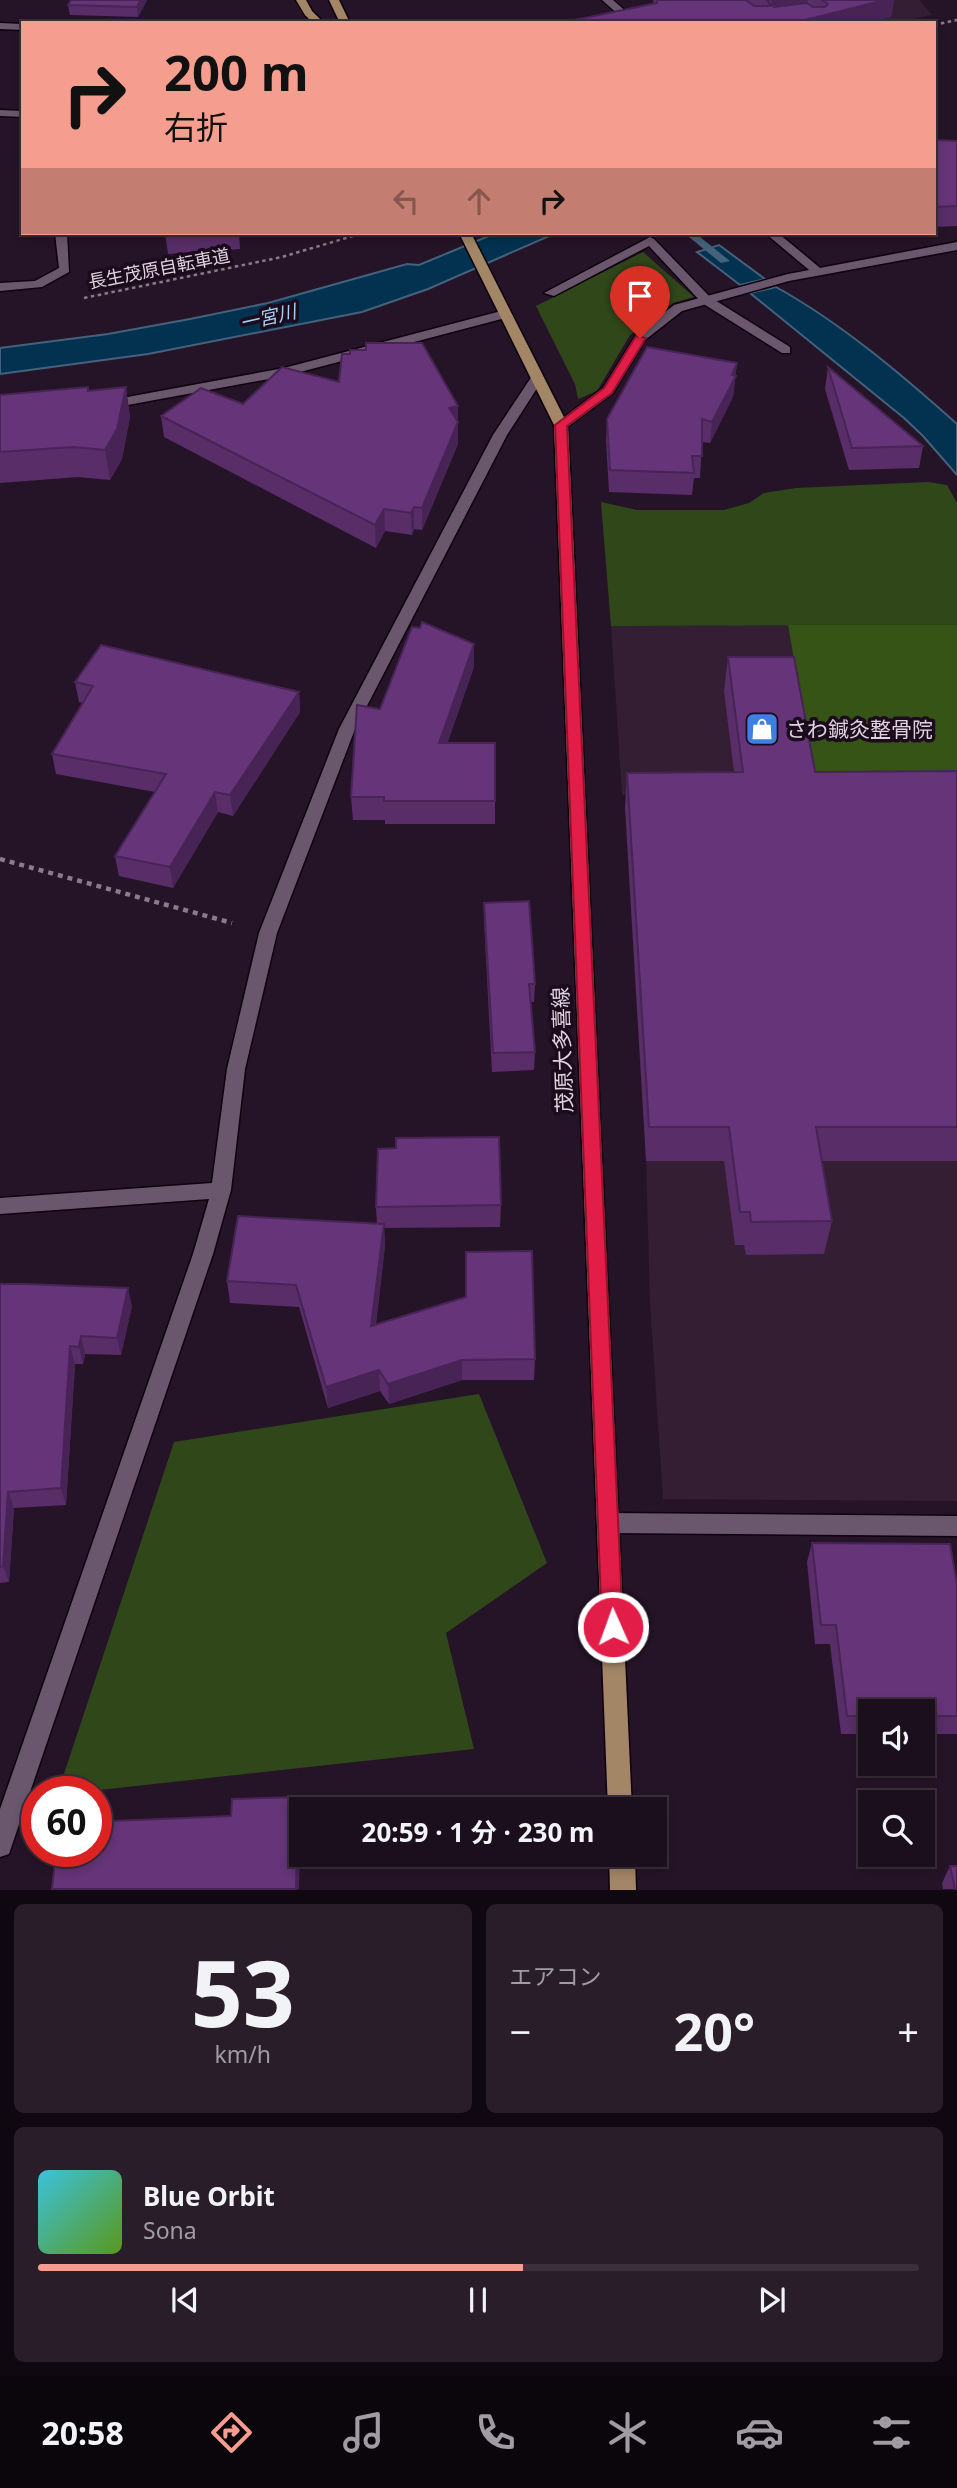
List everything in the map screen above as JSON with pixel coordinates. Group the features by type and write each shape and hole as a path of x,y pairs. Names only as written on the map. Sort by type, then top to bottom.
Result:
{"main road":[{"path":"301,0 308,13 317,21"},
{"path":"334,0 344,21"},
{"name":"茂原大多喜線","path":"466,235 561,425 620,1797"},
{"path":"622,1867 623,1889"}],"street":[{"path":"607,0 632,21"},
{"path":"0,26 21,27"},
{"path":"0,113 21,114"},
{"path":"0,287 38,284 65,269 61,235"},
{"path":"773,235 819,272"},
{"path":"550,293 650,241 706,300 786,350"},
{"path":"561,425 608,390 640,338 678,308 788,278 957,246"},
{"path":"95,406 285,372 502,309"},
{"path":"0,1844 204,1254 221,1191 236,1069 268,933 346,729 500,435 537,379"},
{"path":"0,1206 221,1191"},
{"path":"609,1523 957,1526"}],"path":[{"path":"936,25 957,20"},
{"name":"長生茂原自転車道","path":"82,298 282,257 356,235"},
{"path":"0,859 268,933"}],"shaded area":[{"path":"790,0 919,0 932,15 904,21 821,21"},
{"path":"788,625 817,795 622,795 611,626"},
{"path":"646,1161 957,1161 957,1501 663,1499 650,1302"}],"green space":[{"path":"643,252 694,297 673,303 630,335 597,391 578,399 575,384 536,306"},
{"path":"928,482 947,485 957,503 957,625 611,626 601,502 637,510 724,510 749,503 764,493 796,488"},
{"path":"788,625 957,625 957,794 817,795"},
{"path":"479,1394 547,1563 446,1633 474,1749 112,1789 112,1776 63,1776 174,1442"}],"water":[{"name":"一宮川","path":"491,235 551,235 428,289 362,312 148,354 0,374 0,348 108,334 190,319 268,303 407,264 419,265"},
{"path":"719,245 765,279 740,285 697,252"},
{"path":"776,287 847,333 957,424 957,475 904,418 750,293"}],"building":[{"path":"71,0 140,0 137,7 68,5"},
{"path":"657,0 746,0 754,6 770,6 767,0 779,0 771,4 774,7 807,3 813,7 825,7 828,4 822,0 885,0 801,21 570,21 657,3"},
{"path":"936,140 957,141 957,206 936,207"},
{"path":"366,343 422,343 458,406 449,408 458,422 422,508 414,507 411,513 384,509 375,525 161,416 201,388 243,404 282,367 339,382 342,354 350,354 350,350 366,350"},
{"path":"647,347 737,363 732,375 736,376 712,422 702,419 702,456 692,456 694,473 610,470 607,419"},
{"path":"828,367 923,446 852,448"},
{"path":"88,387 88,391 126,387 117,429 105,450 73,447 0,452 0,395"},
{"path":"422,622 474,644 439,743 495,743 495,801 384,801 384,797 351,797 357,705 380,709 412,627 420,628"},
{"path":"101,645 299,692 230,795 215,792 170,867 115,856 166,774 52,754 93,686 75,682"},
{"path":"728,657 794,657 815,772 957,771 957,1127 816,1127 832,1221 751,1222 750,1212 740,1212 729,1127 649,1127 627,773 743,772"},
{"path":"529,901 535,984 529,984 535,1052 493,1053 484,903"},
{"path":"499,1137 501,1205 376,1207 378,1149 396,1148 396,1138"},
{"path":"238,1216 384,1224 371,1326 466,1297 466,1252 532,1251 535,1359 462,1360 388,1384 379,1370 326,1387 296,1285 227,1281"},
{"path":"0,1284 128,1288 117,1338 81,1336 79,1347 70,1346 61,1488 8,1492 3,1566 0,1567"},
{"path":"812,1543 950,1544 957,1584 957,1716 935,1716 935,1699 858,1699 858,1716 847,1716 836,1625 821,1625"},
{"path":"289,1797 289,1867 296,1867 296,1889 52,1889 54,1867 112,1867 113,1821 231,1816 232,1799"},
{"path":"950,1866 957,1866 957,1889 955,1889"}],"waterway":[{"path":"692,235 725,261"}],"place":[{"name":"さわ鍼灸整骨院","path":"762,729"}],"route":[{"path":"613,1627 561,425 608,390 640,338"}]}
